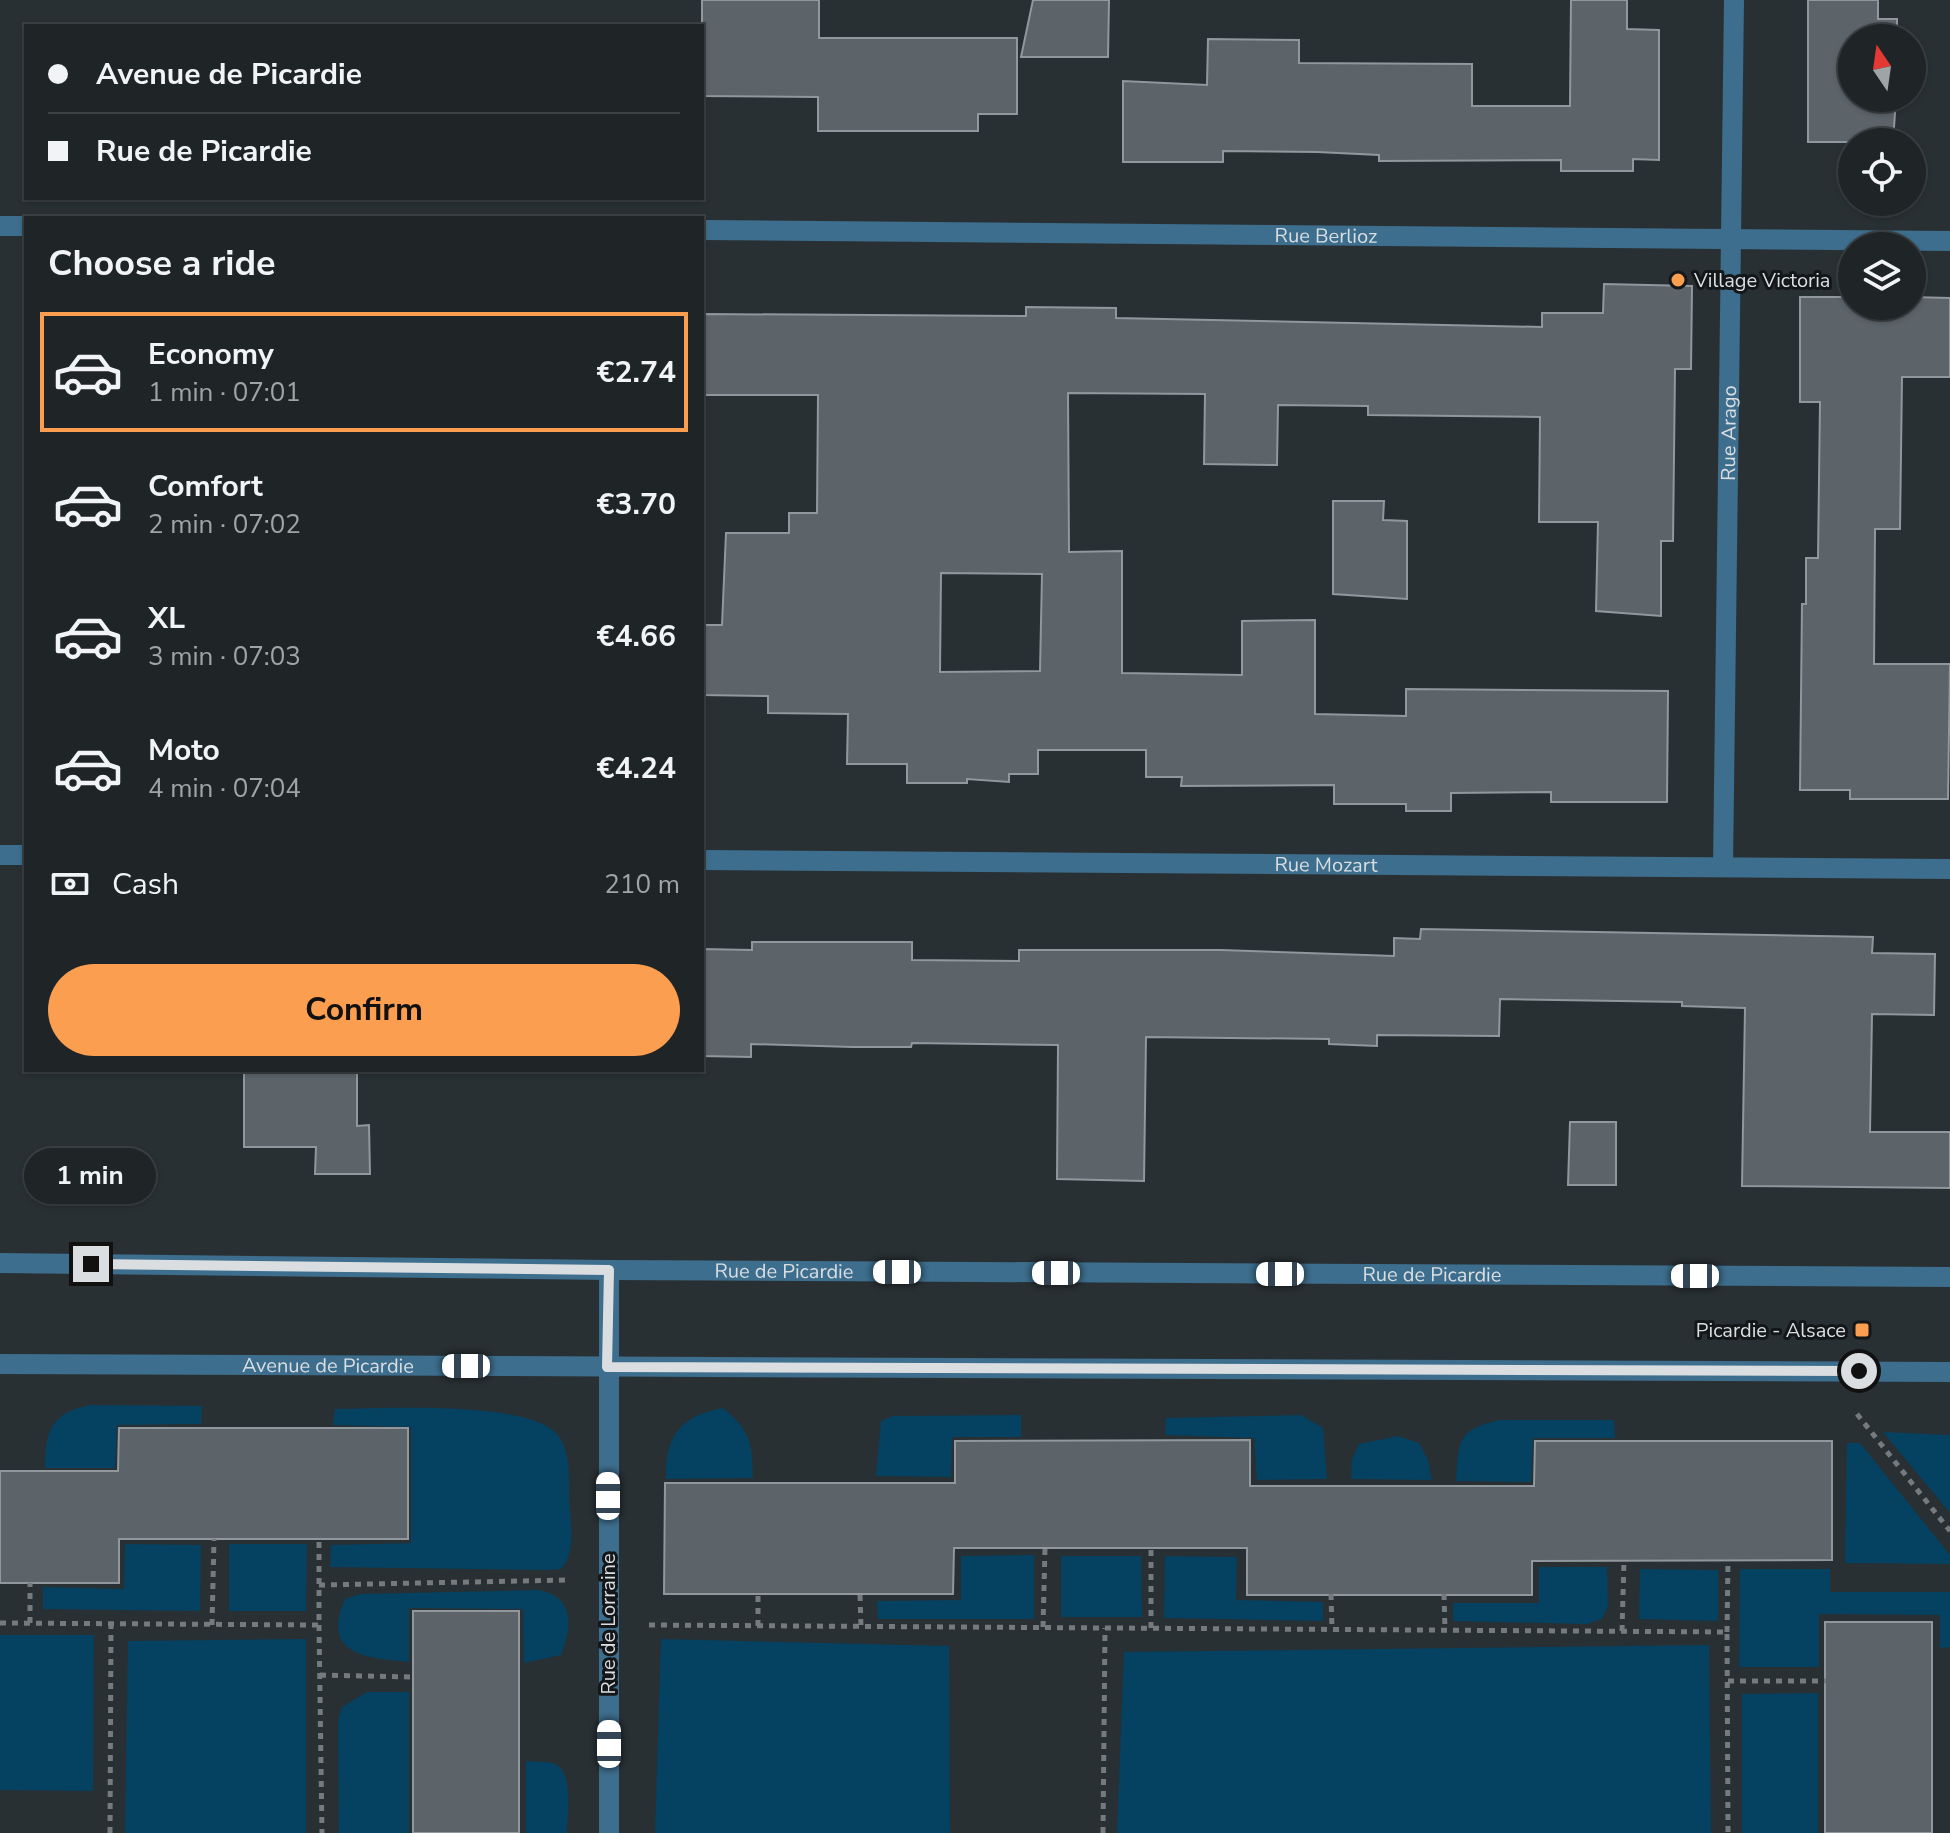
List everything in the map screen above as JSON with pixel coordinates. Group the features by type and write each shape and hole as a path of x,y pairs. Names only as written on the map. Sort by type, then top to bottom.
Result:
{"street":[{"name":"Rue Arago","path":"1723,867 1734,0"},
{"path":"0,226 24,226"},
{"name":"Rue Berlioz","path":"704,230 1950,241"},
{"path":"0,855 24,855"},
{"name":"Rue Mozart","path":"704,860 1950,869"},
{"name":"Rue de Picardie","path":"0,1263 609,1270 1950,1277"},
{"name":"Rue de Lorraine","path":"609,1270 609,1833"},
{"name":"Avenue de Picardie","path":"0,1364 1950,1372"}],"path":[{"path":"1819,1372 1841,1393 1950,1531"},
{"path":"212,1625 214,1539"},
{"path":"319,1539 322,1833"},
{"path":"1043,1627 1045,1548"},
{"path":"1151,1548 1151,1628"},
{"path":"1622,1631 1624,1560"},
{"path":"1728,1561 1728,1833"},
{"path":"319,1585 608,1580"},
{"path":"30,1583 30,1623"},
{"path":"758,1594 758,1626"},
{"path":"1331,1594 1332,1629"},
{"path":"1444,1594 1445,1630"},
{"path":"860,1595 861,1626"},
{"path":"0,1623 319,1625"},
{"path":"110,1833 111,1624"},
{"path":"608,1625 1727,1632"},
{"path":"1103,1833 1105,1628"},
{"path":"320,1675 413,1677"},
{"path":"1728,1681 1826,1681"}],"shaded area":[{"path":"91,1405 202,1406 201,1424 117,1425 115,1468 45,1468 47,1443 53,1425 67,1412"},
{"path":"723,1408 748,1438 753,1478 666,1479 668,1451 678,1430 696,1416"},
{"path":"335,1409 456,1409 522,1417 546,1426 560,1438 568,1460 571,1535 566,1562 561,1569 547,1570 330,1567 331,1545 411,1543 411,1427 333,1425"},
{"path":"1021,1415 1021,1437 952,1437 951,1477 876,1476 881,1421 893,1416"},
{"path":"1301,1415 1323,1428 1327,1479 1257,1480 1254,1438 1165,1435 1166,1418"},
{"path":"1499,1420 1614,1420 1615,1438 1533,1438 1531,1482 1456,1481 1463,1439 1475,1428"},
{"path":"1883,1432 1950,1435 1950,1513"},
{"path":"1398,1436 1419,1443 1428,1460 1432,1480 1351,1479 1352,1459 1359,1444"},
{"path":"1847,1443 1860,1443 1950,1555 1950,1564 1845,1563"},
{"path":"125,1544 201,1545 200,1611 43,1609 43,1587 124,1589"},
{"path":"229,1544 307,1544 306,1611 229,1611"},
{"path":"1034,1555 1034,1619 878,1619 877,1601 961,1600 961,1556"},
{"path":"1061,1556 1141,1556 1142,1617 1061,1617"},
{"path":"1165,1556 1237,1557 1236,1600 1323,1602 1323,1621 1164,1618"},
{"path":"1539,1567 1607,1567 1608,1606 1602,1619 1587,1624 1453,1621 1453,1603 1539,1603"},
{"path":"1640,1569 1718,1570 1718,1621 1639,1619"},
{"path":"1740,1569 1830,1569 1830,1592 1950,1592 1950,1647 1940,1648 1940,1615 1819,1614 1819,1667 1739,1667"},
{"path":"538,1590 558,1599 568,1614 568,1633 561,1655 524,1663 523,1609 409,1608 409,1662 378,1658 352,1650 343,1643 339,1632 339,1618 345,1599 360,1594"},
{"path":"0,1635 94,1635 93,1791 0,1790"},
{"path":"306,1639 306,1833 125,1833 128,1641"},
{"path":"661,1639 949,1646 950,1833 655,1833"},
{"path":"1709,1645 1711,1833 1117,1833 1124,1652"},
{"path":"367,1692 409,1692 409,1833 339,1833 338,1720 342,1707"},
{"path":"1818,1693 1818,1833 1742,1833 1742,1694"},
{"path":"526,1761 552,1763 564,1774 568,1793 567,1833 526,1833"}],"building":[{"path":"702,0 819,0 819,38 1017,38 1017,114 978,114 978,131 818,131 818,97 704,96"},
{"path":"1033,0 1109,0 1108,57 1021,57"},
{"path":"1571,0 1627,0 1627,29 1659,30 1659,160 1633,159 1633,171 1561,171 1561,160 1379,161 1379,155 1317,152 1223,151 1223,162 1123,162 1123,81 1207,85 1208,39 1299,40 1299,63 1472,64 1472,106 1570,106"},
{"path":"1808,0 1878,0 1878,19 1897,19 1897,24 1838,24 1838,112 1895,112 1894,128 1838,128 1838,142 1808,142"},
{"path":"1604,284 1692,286 1691,369 1675,369 1673,541 1661,541 1661,616 1596,611 1598,522 1539,522 1540,417 1368,415 1368,406 1278,405 1277,465 1204,464 1205,394 1068,393 1069,552 1122,551 1122,673 1242,675 1242,621 1315,620 1315,714 1406,716 1406,689 1668,691 1667,802 1551,802 1551,792 1451,793 1451,811 1406,811 1406,804 1334,804 1334,785 1181,786 1182,777 1146,777 1146,750 1038,750 1038,774 1009,774 1009,782 967,779 967,783 907,783 907,764 847,764 848,714 768,713 768,696 704,695 704,625 722,625 726,533 789,533 789,513 817,513 818,395 704,395 704,314 1026,316 1026,307 1116,308 1116,318 1542,327 1542,313 1603,313","holes":["941,573 1042,574 1040,671 940,672"]},
{"path":"1800,297 1838,297 1838,320 1926,320 1926,297 1950,298 1950,377 1902,377 1900,529 1875,529 1874,664 1950,664 1948,799 1850,799 1850,790 1800,790 1802,604 1806,604 1806,558 1818,558 1820,402 1800,402"},
{"path":"1333,501 1384,501 1383,520 1407,521 1407,599 1333,594"},
{"path":"1421,929 1873,937 1872,953 1935,954 1934,1015 1872,1014 1870,1132 1950,1132 1950,1188 1742,1186 1745,1008 1682,1006 1682,1002 1500,999 1499,1036 1377,1035 1377,1046 1329,1044 1329,1039 1146,1037 1144,1181 1057,1179 1058,1045 912,1043 911,1047 852,1047 751,1044 751,1057 704,1056 704,949 752,950 752,942 912,942 912,960 1019,961 1019,950 1221,950 1394,956 1394,938 1420,939"},
{"path":"244,1072 357,1072 357,1126 369,1125 370,1174 315,1174 316,1147 244,1147"},
{"path":"1570,1122 1616,1122 1616,1185 1568,1185"},
{"path":"119,1428 408,1428 408,1539 119,1539 119,1583 0,1583 0,1471 118,1471"},
{"path":"1250,1440 1250,1486 1534,1486 1535,1441 1832,1441 1832,1560 1532,1561 1532,1595 1247,1595 1247,1548 954,1548 953,1594 664,1594 665,1483 955,1483 955,1441"},
{"path":"413,1611 519,1611 519,1833 413,1833"},
{"path":"1825,1622 1932,1622 1932,1833 1825,1833"}],"place":[{"name":"Village Victoria","path":"1678,280"},
{"name":"Picardie - Alsace","path":"1862,1330"}],"route":[{"path":"91,1264 609,1270 607,1367 1859,1371"}]}
